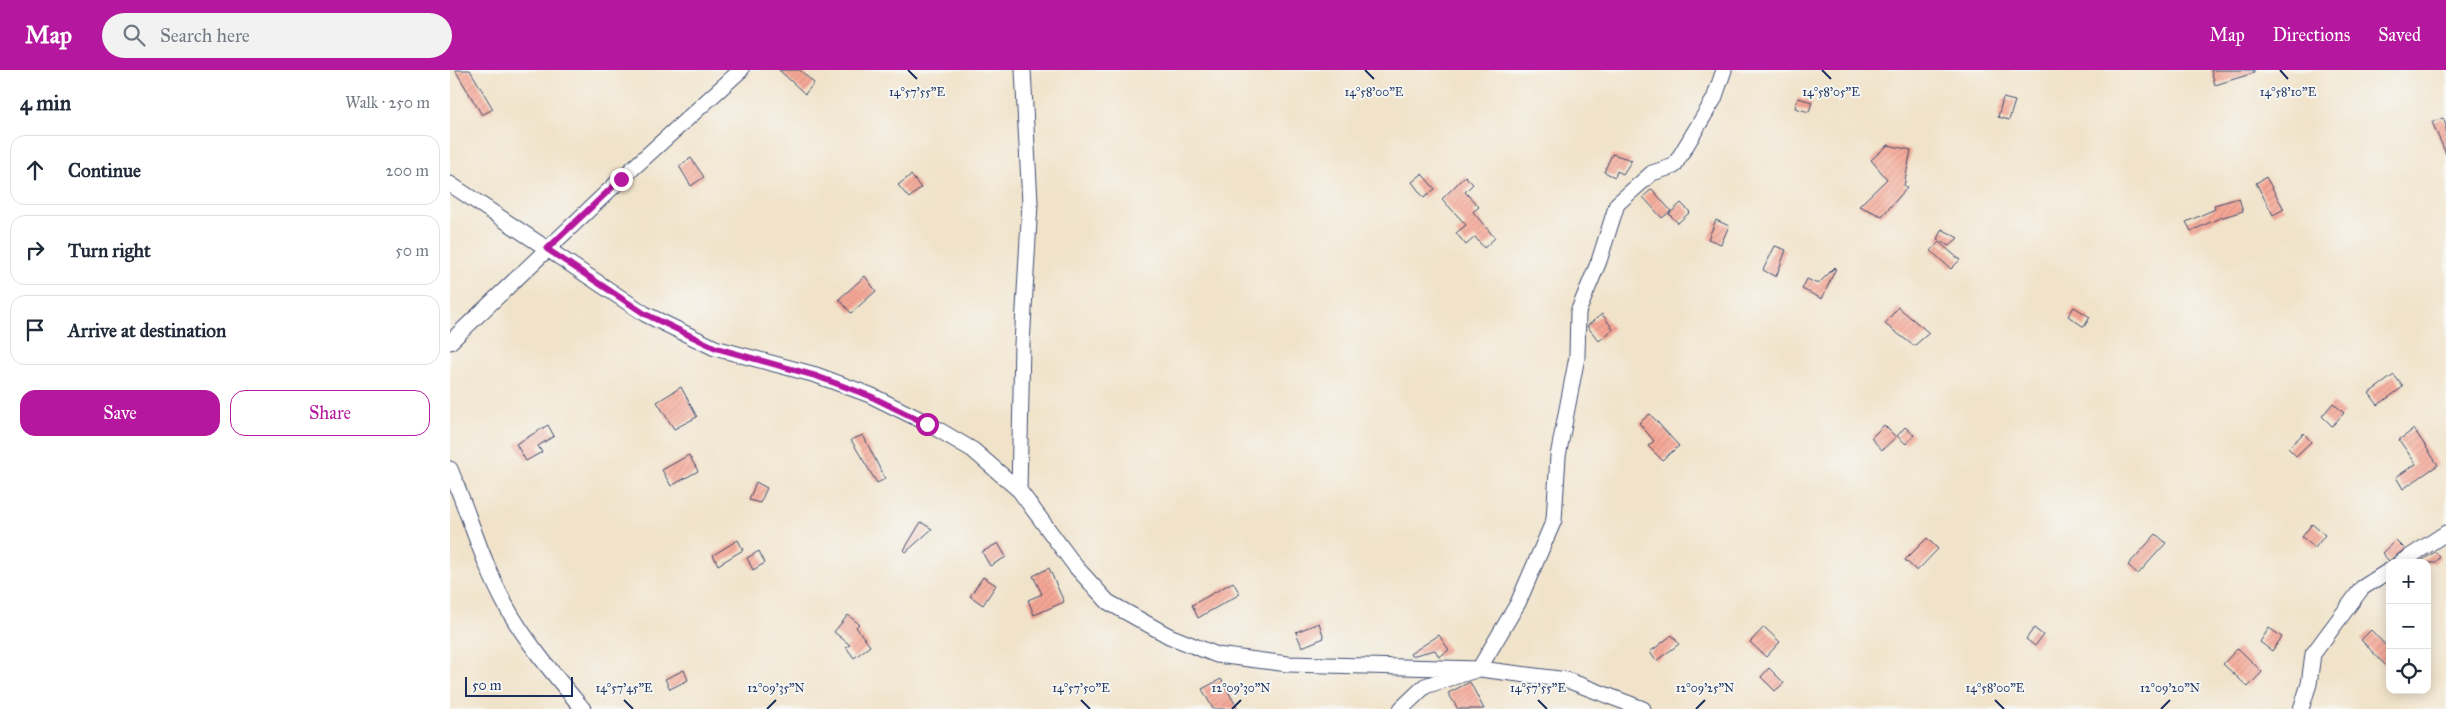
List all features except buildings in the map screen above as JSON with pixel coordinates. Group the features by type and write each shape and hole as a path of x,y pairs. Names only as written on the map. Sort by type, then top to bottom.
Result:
{"street":[{"path":"450,342 547,249 741,70"},
{"path":"1019,490 1022,344 1030,203 1023,70"},
{"path":"1401,709 1425,686 1479,668 1518,603 1554,520 1558,456 1576,357 1578,312 1600,261 1617,204 1652,173 1674,166 1714,99 1724,70"},
{"path":"450,184 645,314 716,348 816,376 870,396 927,424 973,450 1019,490 1076,567 1108,602 1169,636 1217,655 1288,664 1479,668 1567,680 1642,709"},
{"path":"450,469 479,547 506,605 548,668 583,709"},
{"path":"2406,559 2446,533"},
{"path":"2301,709 2309,684 2313,654 2362,588 2386,573"}],"route":[{"path":"621,179 547,249 645,314 716,348 816,376 870,396 927,424"}]}
